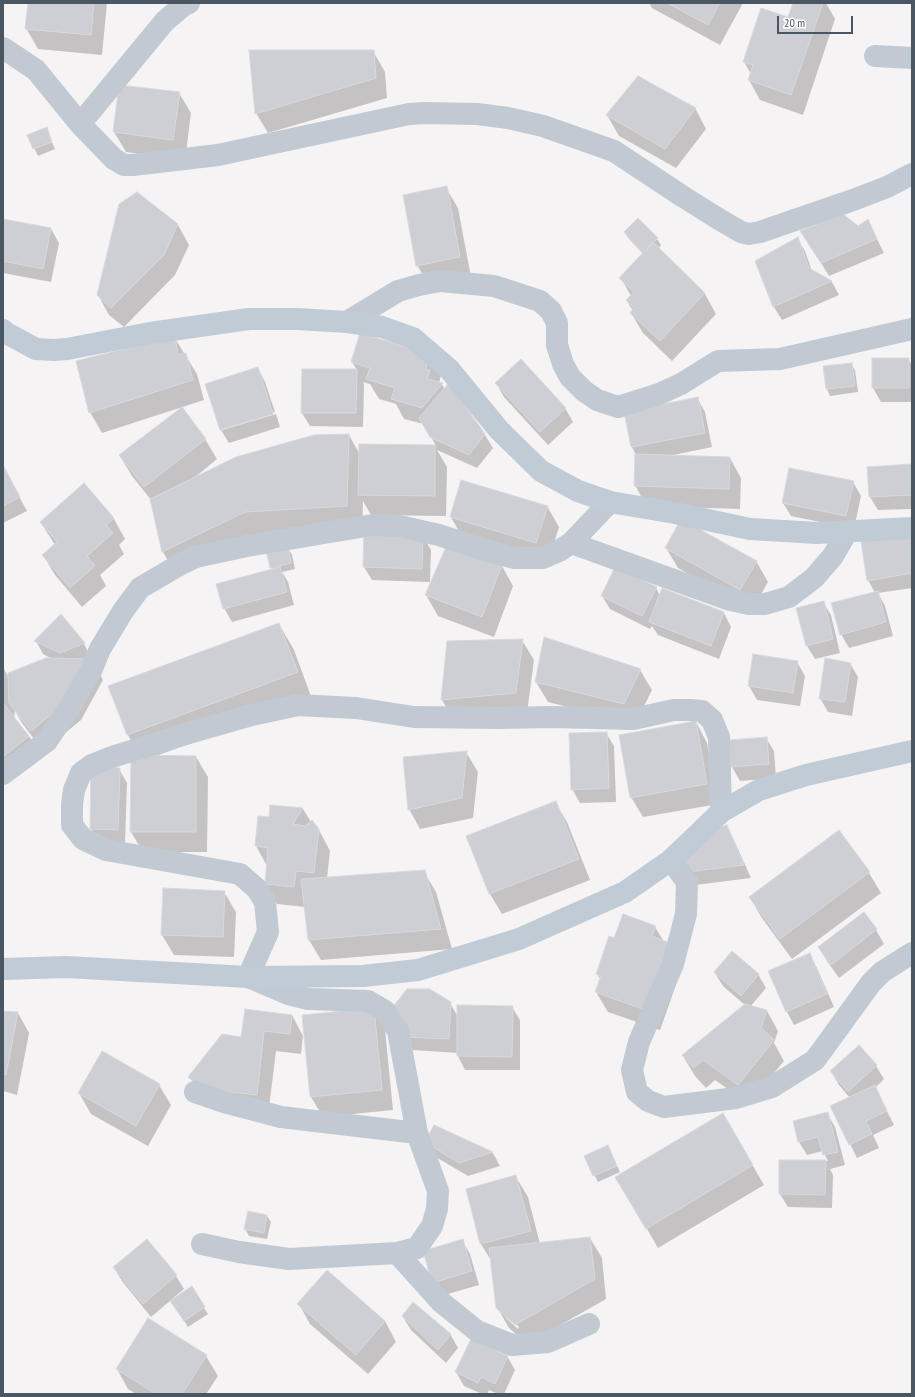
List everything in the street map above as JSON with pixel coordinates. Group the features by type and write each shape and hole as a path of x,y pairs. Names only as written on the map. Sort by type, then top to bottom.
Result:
{"main road":[{"path":"3,330 36,349 54,350 67,349 150,333 249,319 297,319 347,322 382,327 413,338 449,369 499,430 541,471 578,491 610,502 750,529 817,533 912,528"},
{"path":"3,968 66,967 248,977 363,976 418,970 519,939 625,892 671,860 721,812 758,790 806,775 912,751"}],"street":[{"path":"80,124 164,21 184,5 189,3"},
{"path":"3,48 36,70 80,124 114,159 124,165 218,155 409,114 477,114 508,118 543,126 614,151 688,200 742,232 749,234 760,232 860,197 887,187 912,174"},
{"path":"875,56 912,58"},
{"path":"347,322 398,291 419,285 440,281 494,286 540,301 551,311 557,323 557,345 563,364 570,377 584,391 597,400 618,407 659,394 681,384 718,361 780,359 912,329"},
{"path":"3,774 47,741 91,671 100,649 123,611 140,588 191,558 247,546 372,525 399,526 439,535 484,550 515,558 542,558 560,552 571,543 610,502"},
{"path":"571,543 727,599 749,604 759,604 789,597 814,578 833,556 847,532"},
{"path":"202,1244 238,1252 289,1259 397,1253 417,1248 432,1226 437,1209 438,1190 417,1132 398,1031 385,1011 368,1001 308,999 288,994 248,977 268,932 265,902 257,889 240,874 106,850 84,839 72,825 74,790 81,773 92,765 112,757 252,715 298,705 356,708 414,717 552,717 633,719 674,710 690,710 702,711 712,720 719,737 721,812"},
{"path":"671,860 687,882 686,914 673,964 639,1042 632,1070 636,1092 648,1101 664,1107 736,1098 772,1087 816,1060 871,983 882,972 912,953"},
{"path":"195,1092 224,1102 281,1117 417,1132"},
{"path":"397,1253 441,1302 477,1332 512,1345 548,1342 589,1324"}],"building":[{"path":"28,3 94,3 91,35 25,29"},
{"path":"667,3 720,3 708,25"},
{"path":"793,3 823,3 791,95 748,80 753,65 743,62 761,8 788,17"},
{"path":"249,50 374,50 376,78 255,114"},
{"path":"638,76 696,108 665,149 606,115"},
{"path":"119,85 180,92 173,140 113,132"},
{"path":"47,127 52,142 33,149 27,135"},
{"path":"447,186 460,257 416,266 403,195"},
{"path":"137,192 178,224 164,255 111,308 97,295 119,204"},
{"path":"843,214 858,226 868,219 877,239 821,263 800,231"},
{"path":"638,218 658,238 643,253 624,232"},
{"path":"3,219 51,228 43,269 3,261"},
{"path":"798,237 809,268 832,281 773,307 755,261"},
{"path":"653,242 705,293 660,341 630,313 634,308 626,300 634,292 619,278"},
{"path":"360,333 430,354 426,369 430,370 427,379 443,383 422,408 391,399 395,388 366,379 370,368 351,362"},
{"path":"175,336 178,355 186,353 193,380 89,413 76,361"},
{"path":"872,358 909,358 909,388 872,388"},
{"path":"521,359 566,408 540,432 495,383"},
{"path":"852,363 855,386 826,389 823,366"},
{"path":"258,367 273,414 220,430 205,384"},
{"path":"302,369 357,369 356,413 301,413"},
{"path":"449,383 485,434 469,455 430,437 419,418"},
{"path":"698,397 705,433 631,447 624,412"},
{"path":"182,407 206,439 144,487 119,455"},
{"path":"349,434 347,506 245,512 162,552 150,499 236,457 314,435"},
{"path":"359,444 435,445 435,496 358,495"},
{"path":"635,454 730,457 729,489 634,486"},
{"path":"912,464 912,495 869,497 867,467"},
{"path":"3,465 20,497 3,506"},
{"path":"789,468 854,481 846,516 782,503"},
{"path":"461,480 548,506 536,543 450,517"},
{"path":"84,483 114,518 106,525 113,533 87,556 95,566 70,588 42,555 57,542 40,522"},
{"path":"681,519 757,561 740,590 665,548"},
{"path":"364,533 423,535 422,569 363,567"},
{"path":"912,533 912,573 867,581 861,541"},
{"path":"288,547 291,563 270,568 266,550"},
{"path":"446,547 502,565 482,617 425,595"},
{"path":"280,567 287,592 223,609 216,584"},
{"path":"615,567 657,587 642,616 601,596"},
{"path":"662,588 724,612 711,646 649,622"},
{"path":"878,591 886,622 840,635 831,603"},
{"path":"824,601 833,639 806,646 796,608"},
{"path":"61,614 85,643 60,653 34,641"},
{"path":"279,623 298,672 127,735 108,686"},
{"path":"544,637 641,669 624,704 535,682"},
{"path":"523,639 516,693 441,700 447,641"},
{"path":"753,654 798,661 793,693 748,686"},
{"path":"46,658 92,659 70,699 31,731 9,703 8,673"},
{"path":"825,658 851,663 845,702 819,699"},
{"path":"4,668 3,703 3,669"},
{"path":"3,703 29,736 3,757"},
{"path":"696,721 707,784 630,798 619,735"},
{"path":"607,732 609,788 571,790 569,733"},
{"path":"767,737 769,764 731,767 729,740"},
{"path":"467,751 462,798 408,810 403,757"},
{"path":"131,755 196,756 196,832 130,832"},
{"path":"91,767 120,768 118,830 90,829"},
{"path":"556,801 579,859 489,894 466,836"},
{"path":"270,805 303,808 293,824 305,826 312,820 319,829 314,873 296,871 294,887 265,884 268,848 255,846 258,816 269,817"},
{"path":"727,825 744,865 687,872 683,862 715,829"},
{"path":"839,830 870,872 780,939 749,897"},
{"path":"425,870 441,929 308,940 301,879"},
{"path":"163,888 225,891 223,937 161,935"},
{"path":"864,912 877,929 831,965 818,947"},
{"path":"623,914 656,926 652,936 672,944 648,1011 595,992 601,976 596,974 609,936 614,938"},
{"path":"732,951 759,974 741,996 714,972"},
{"path":"810,953 827,994 786,1012 768,971"},
{"path":"407,989 430,989 451,1002 449,1039 404,1037 392,1008"},
{"path":"745,1004 767,1010 761,1028 774,1040 738,1085 703,1060 694,1068 682,1055"},
{"path":"457,1005 513,1006 512,1057 457,1056"},
{"path":"374,1008 382,1090 310,1097 302,1015"},
{"path":"245,1009 292,1015 290,1034 264,1031 257,1095 203,1089 188,1077 222,1034 241,1037"},
{"path":"3,1011 18,1012 6,1075 3,1074"},
{"path":"859,1045 877,1065 848,1092 830,1071"},
{"path":"102,1051 160,1084 136,1126 78,1093"},
{"path":"875,1085 887,1111 866,1121 872,1134 849,1145 830,1106"},
{"path":"828,1112 838,1152 823,1155 818,1137 798,1142 793,1121"},
{"path":"723,1113 753,1165 646,1229 615,1177"},
{"path":"434,1125 493,1152 459,1163 425,1142"},
{"path":"608,1145 617,1166 593,1176 584,1156"},
{"path":"779,1160 826,1160 825,1195 779,1194"},
{"path":"516,1175 531,1231 480,1244 466,1189"},
{"path":"248,1211 267,1215 264,1233 244,1229"},
{"path":"590,1237 595,1279 515,1325 496,1308 489,1248"},
{"path":"147,1239 177,1275 143,1304 113,1267"},
{"path":"463,1239 472,1271 432,1283 423,1251"},
{"path":"327,1270 385,1321 356,1355 297,1304"},
{"path":"192,1286 205,1307 184,1321 170,1301"},
{"path":"413,1302 451,1334 438,1350 402,1316"},
{"path":"148,1318 207,1355 182,1394 156,1394 116,1369"},
{"path":"471,1339 508,1356 495,1384 481,1377 478,1383 455,1372"}]}
